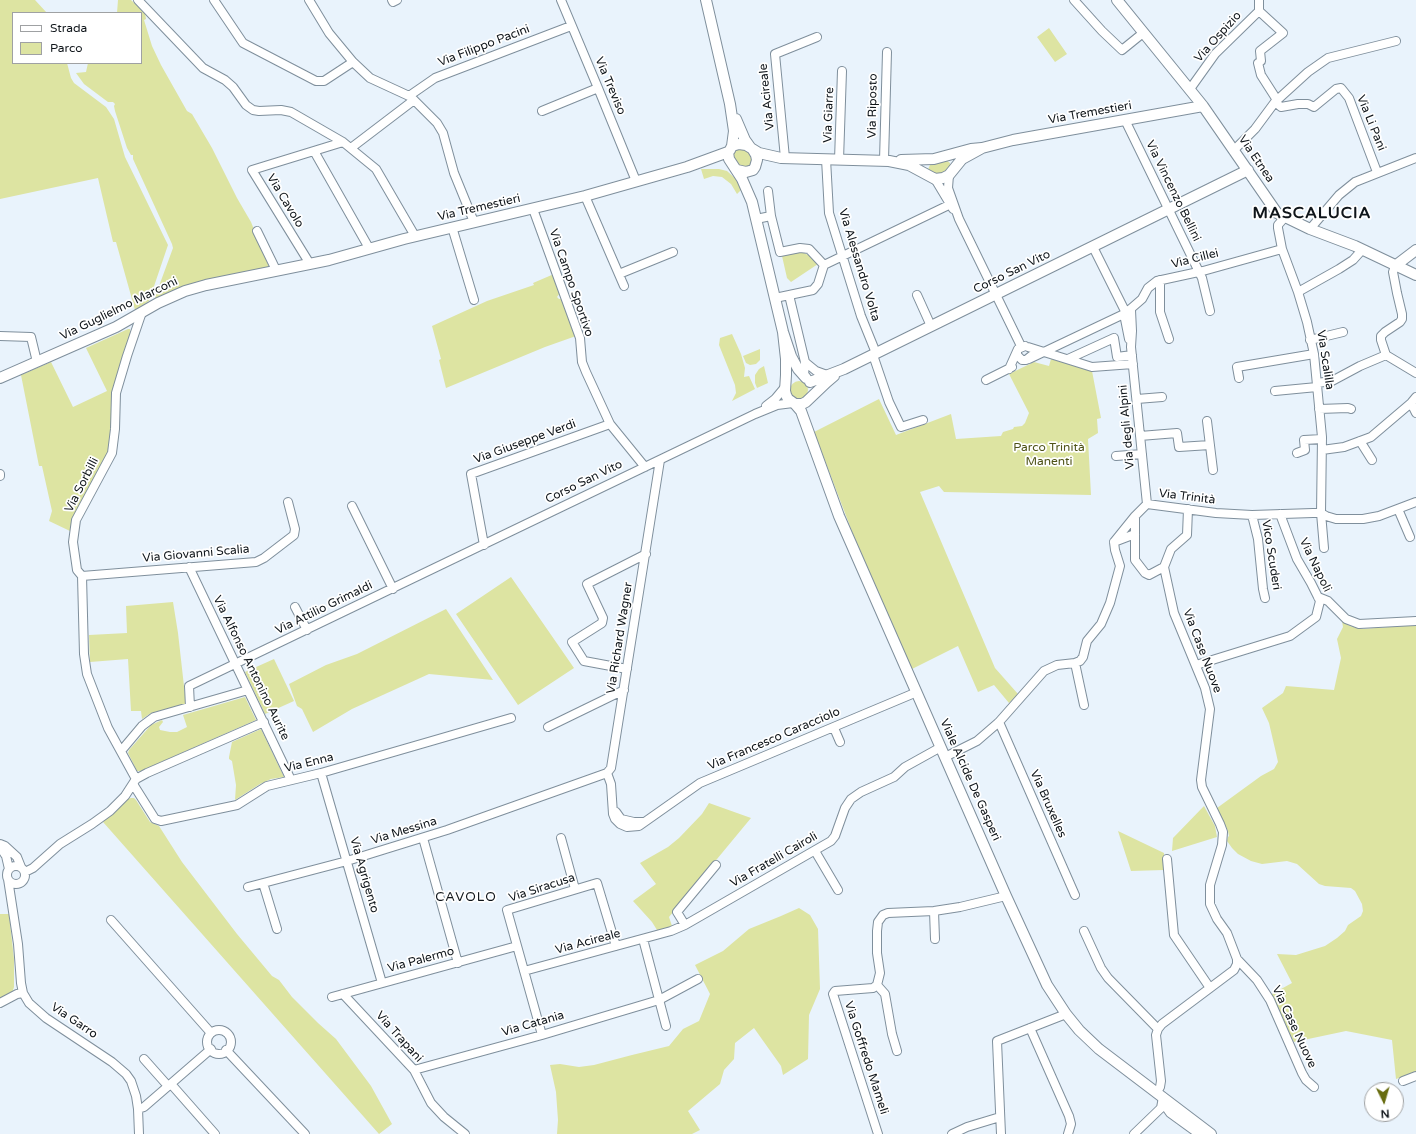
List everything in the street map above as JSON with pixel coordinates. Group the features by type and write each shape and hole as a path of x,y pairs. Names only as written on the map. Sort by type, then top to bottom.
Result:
{"main road":[{"path":"706,0 730,104 734,131 729,159 748,190 752,202 783,332 791,356 813,390 808,409 812,441"},
{"name":"Via Etnea","path":"1117,0 1203,106 1277,213 1416,275"},
{"path":"730,104 742,133 756,155 757,160 750,182 752,202"},
{"name":"Via Tremestieri","path":"982,148 1013,140 1203,106"},
{"path":"687,166 740,144 765,154 783,158"},
{"path":"887,161 909,165 932,178 942,178 951,172 968,155 982,148"},
{"path":"932,178 927,172 927,165 937,158 971,149 982,148"},
{"path":"687,166 715,163 746,172 767,160 783,158 887,161 952,158 954,165 951,172"},
{"name":"Via Tremestieri","path":"276,270 310,264 415,236 585,196 687,166"},
{"name":"Corso San Vito","path":"844,369 1248,170"},
{"path":"1395,266 1416,250"},
{"name":"Via Guglielmo Marconi","path":"0,378 120,325 158,303 185,291 276,270"},
{"path":"783,332 786,359 786,396 801,411 812,441"},
{"path":"785,386 790,379 794,377 802,376 807,379 828,375 844,369"},
{"path":"794,403 804,403 844,369"},
{"name":"Viale Alcide De Gasperi","path":"812,441 839,516 1044,980 1066,1014 1099,1049 1163,1098"},
{"path":"1163,1098 1211,1134"},
{"path":"1163,1098 1218,1134"}],"street":[{"path":"138,0 203,68 229,84 246,105 253,110 282,110 291,112 343,142 376,169 415,236"},
{"path":"214,0 243,43 316,81 324,81 353,62"},
{"path":"309,0 329,33 353,62 370,78 412,98 437,123 443,133 454,173 474,222"},
{"path":"392,0 393,2 397,0"},
{"name":"Via Treviso","path":"561,0 636,181"},
{"path":"1074,0 1102,31 1122,50 1143,33"},
{"name":"Via Ospizio","path":"1190,89 1215,54 1259,11 1259,0"},
{"path":"1259,11 1283,33 1260,51 1261,61 1258,63 1261,75 1276,101"},
{"name":"Via Filippo Pacini","path":"351,148 435,78 571,26"},
{"name":"Via Acireale","path":"783,158 775,54 817,37"},
{"path":"1234,150 1255,129 1276,101 1308,72 1328,58 1396,41"},
{"name":"Via Riposto","path":"887,52 887,161"},
{"name":"Via Giarre","path":"839,160 842,70"},
{"path":"542,111 598,88"},
{"name":"Via Li Pani","path":"1276,101 1282,107 1308,104 1314,107 1336,89 1341,88 1349,98 1378,172"},
{"name":"Via Vincenzo Bellini","path":"1125,120 1202,278 1210,311"},
{"name":"Via Cavolo","path":"310,264 252,170 343,142"},
{"path":"314,151 369,248"},
{"path":"1310,229 1339,195 1355,182 1416,158"},
{"name":"Via Alessandro Volta","path":"826,159 829,213 888,402 901,427 923,420"},
{"path":"951,172 948,188 952,204 1022,348 1032,352 1027,359"},
{"path":"932,178 952,204"},
{"path":"768,191 771,216 780,252 800,248 810,249 826,264"},
{"path":"585,196 624,286"},
{"path":"775,298 813,290 818,284 826,264 952,204"},
{"name":"Via Campo Sportivo","path":"533,209 580,338 582,362 610,424 645,467"},
{"path":"756,219 771,216"},
{"name":"Via Scalilla","path":"1286,217 1278,225 1282,249 1298,292 1314,354 1322,439 1321,513 1324,548"},
{"path":"452,227 474,300"},
{"path":"257,231 276,270"},
{"name":"Via degli Alpini","path":"1093,247 1127,312 1147,504"},
{"name":"Via Cillei","path":"1127,312 1142,299 1152,284 1160,280 1199,272 1282,249"},
{"path":"1298,292 1353,260 1362,250"},
{"path":"619,274 673,252"},
{"path":"1395,266 1393,272 1402,319 1381,336 1386,355 1416,373"},
{"path":"1160,280 1160,312 1169,339"},
{"path":"789,295 805,362 807,379"},
{"path":"917,295 931,326"},
{"name":"Via Sorbilli","path":"135,782 121,751 105,723 86,674 82,576 77,570 74,553 74,532 76,520 112,453 117,388 142,312"},
{"path":"986,380 1127,312"},
{"path":"1310,340 1343,332"},
{"path":"0,336 31,337 37,362"},
{"path":"1068,359 1114,338 1117,361"},
{"path":"1022,348 1045,352 1092,367 1132,356"},
{"path":"1022,348 1019,358 1027,359"},
{"path":"1009,369 1022,348"},
{"path":"1238,378 1237,367 1314,354"},
{"path":"1275,390 1317,385 1332,381 1360,366 1386,355"},
{"path":"805,362 816,371 828,375"},
{"path":"755,414 775,399 785,386"},
{"path":"1136,399 1162,397"},
{"path":"1322,450 1344,447 1371,437 1413,400 1416,413"},
{"path":"755,414 777,405 794,403"},
{"path":"1319,409 1352,409"},
{"name":"Corso San Vito","path":"423,574 755,414"},
{"path":"1207,421 1213,470"},
{"name":"Via Giuseppe Verdi","path":"484,545 471,474 610,424"},
{"path":"1140,436 1177,433 1179,447 1210,445"},
{"path":"1297,453 1305,450 1304,440 1322,439"},
{"path":"1360,441 1372,460"},
{"path":"1116,456 1142,454"},
{"name":"Via Richard Wagner","path":"607,774 611,768 660,460"},
{"name":"Via Giovanni Scalia","path":"82,576 249,563 264,558 294,535 295,529 288,502"},
{"name":"Via Trinità","path":"1114,542 1147,504 1216,513 1252,515 1321,513 1336,519 1363,519 1379,516 1416,502"},
{"path":"352,506 393,589"},
{"path":"1135,516 1136,560 1145,573 1149,575 1164,567 1171,549 1187,535 1188,509"},
{"path":"1398,509 1410,537"},
{"name":"Via Napoli","path":"1196,665 1290,636 1316,617 1320,601 1297,559 1280,514"},
{"name":"Vico Scuderi","path":"1252,515 1258,539 1265,598"},
{"path":"946,758 977,741 999,722 1044,671 1057,665 1080,661 1083,657 1087,641 1101,624 1110,604 1120,566 1114,542 1135,534"},
{"path":"627,669 584,660 572,642 602,623 603,618 587,584 646,554"},
{"name":"Via Alfonso Antonino Aurite","path":"189,567 291,780"},
{"name":"Via Case Nuove","path":"1164,567 1174,612 1205,688 1210,709 1201,780 1202,787 1220,824 1222,832 1222,845 1210,885 1210,904 1217,919 1227,933 1237,959 1257,980 1270,1000 1302,1073 1306,1080 1314,1087"},
{"name":"Via Attilio Grimaldi","path":"190,707 189,686 423,574"},
{"path":"1318,597 1328,600 1346,618 1359,624 1416,621"},
{"path":"295,607 307,630"},
{"path":"1075,663 1084,705"},
{"path":"121,751 148,720 154,717 248,690"},
{"path":"548,727 624,690"},
{"name":"Via Francesco Caracciolo","path":"607,774 611,784 613,814 620,824 627,827 639,826 700,783 917,692"},
{"name":"Via Enna","path":"135,782 156,819 160,821 237,805 267,786 321,774 511,718"},
{"path":"9,869 15,866 23,869 33,868 60,844 110,811 125,796 135,782 147,773 264,722"},
{"name":"Via Bruxelles","path":"999,722 1075,895"},
{"path":"834,728 840,742"},
{"name":"Via Fratelli Cairoli","path":"658,935 685,925 831,841 835,836 845,808 851,799 861,792 894,777 905,767 941,748"},
{"name":"Via Agrigento","path":"321,774 382,984"},
{"name":"Via Messina","path":"248,887 347,861 423,838 607,774"},
{"path":"423,838 458,963"},
{"path":"561,838 575,890"},
{"path":"0,844 5,846 16,857 23,869 25,878 18,883 12,883 8,879"},
{"path":"0,847 6,856 9,869 8,879 23,994 17,994 0,1003"},
{"path":"815,851 838,890"},
{"path":"1167,859 1174,935 1210,988"},
{"path":"685,925 677,912 716,865"},
{"path":"14,917 15,894 18,883"},
{"path":"263,883 277,929"},
{"name":"Via Siracusa","path":"542,1035 507,910 597,884 616,946"},
{"path":"897,1051 892,1034 885,994 877,985 880,973 877,953 877,931 883,915 888,913 934,911 960,907 1006,896"},
{"path":"934,911 935,939"},
{"path":"111,920 211,1033"},
{"path":"1084,931 1101,968 1108,978 1158,1029"},
{"name":"Via Acireale","path":"524,971 658,935"},
{"path":"643,939 666,1026"},
{"name":"Via Palermo","path":"332,997 517,946"},
{"path":"1134,1134 1161,1108 1164,1093 1161,1081 1156,1035 1158,1029 1162,1024 1234,970 1237,964 1237,959"},
{"name":"Via Catania","path":"414,1070 542,1035 659,1000 698,979"},
{"name":"Via Goffredo Mameli","path":"877,985 873,988 838,990 833,994 878,1134"},
{"name":"Via Garro","path":"23,994 46,1018 121,1068 131,1081 136,1096 139,1134"},
{"name":"Via Trapani","path":"343,994 414,1070 431,1103 444,1117 465,1134"},
{"path":"1001,1134 997,1041 1066,1014"},
{"path":"1030,1028 1071,1124 1068,1134"},
{"path":"219,1030 228,1034 230,1044 226,1050 218,1053 210,1049 208,1041 211,1033 219,1030"},
{"path":"138,1110 144,1108 210,1049"},
{"path":"226,1050 305,1134"},
{"path":"144,1059 215,1134"},
{"path":"1403,1080 1416,1076"},
{"path":"1163,1098 1170,1113 1199,1134"},
{"path":"1155,1115 1170,1113"},
{"path":"952,1134 967,1127 1000,1117"}],"green space":[{"path":"0,0 35,0 46,12 12,12 12,64 67,64 74,83 106,107 114,119 125,157 168,245 149,301 135,310 116,242 113,242 98,178 0,199"},
{"path":"118,0 131,0 145,13 146,19 144,20 152,46 161,65 187,111 192,114 212,148 251,222 269,267 155,300 173,248 172,244 133,159 133,155 131,155 127,148 115,111 115,104 113,102 108,102 84,84 76,73 86,72 88,64 142,64 142,12 117,12"},
{"path":"1049,28 1067,54 1055,62 1037,37"},
{"path":"736,149 744,149 750,154 752,163 748,167 739,166 734,159 732,153"},
{"path":"946,160 950,163 950,166 944,173 935,175 928,170 931,163"},
{"path":"701,169 719,169 727,171 737,180 742,189 737,194 731,184 722,177 713,176 704,179"},
{"path":"802,252 810,256 818,264 791,282 787,278 782,256"},
{"path":"554,274 560,293 557,297 562,299 576,336 545,347 446,388 439,360 441,359 432,326 487,301 534,285 533,283"},
{"path":"130,329 131,337 117,379 110,451 74,518 70,531 49,521 52,511 42,466 39,466 21,375 51,362 73,407 107,391 86,348"},
{"path":"732,334 741,354 745,368 744,377 749,376 755,389 732,401 736,393 735,385 719,345 720,338"},
{"path":"760,349 760,360 756,364 750,365 746,363 743,356"},
{"name":"Parco Trinità Manenti","path":"1051,359 1092,371 1101,418 1097,419 1098,433 1088,439 1091,495 944,492 939,486 920,492 995,668 1018,694 1009,703 994,685 978,692 958,646 912,669 853,534 814,432 879,399 896,435 951,414 956,439 1001,436 1003,432 1013,429 1014,427 1022,426 1025,423 1029,413 1009,374 1034,362 1049,366"},
{"path":"764,366 768,383 757,388 755,383 755,375 759,369"},
{"path":"799,381 805,384 808,390 805,396 799,399 793,396 790,390 793,384"},
{"path":"511,577 574,668 518,705 456,614"},
{"path":"173,602 186,704 151,713 142,719 141,711 131,711 128,659 90,662 89,635 127,633 126,606"},
{"path":"446,609 493,680 429,674 352,709 313,732 302,709 297,706 289,684 326,665 357,654"},
{"path":"1342,621 1350,626 1362,629 1416,625 1416,1072 1396,1079 1392,1040 1346,1031 1294,1042 1270,995 1292,983 1277,954 1296,955 1325,946 1337,938 1345,931 1348,925 1361,916 1363,911 1362,904 1355,891 1351,888 1325,886 1319,884 1297,864 1287,861 1262,864 1251,861 1238,854 1227,841 1229,836 1228,831 1217,808 1261,776 1274,769 1278,762 1269,723 1262,708 1283,693 1286,686 1334,690 1341,658 1337,639 1343,627"},
{"path":"274,659 294,701 265,714 245,672"},
{"path":"245,697 256,720 141,771 137,771 128,753 151,725 162,720 163,722 159,727 160,730 177,732 187,727 183,715"},
{"path":"261,729 284,777 271,779 260,784 235,800 236,785 232,761 229,759 232,742"},
{"path":"131,798 136,800 150,822 159,826 182,862 237,934 272,976 279,980 292,997 336,1039 371,1086 392,1124 379,1134 103,822"},
{"path":"709,803 751,818 669,917 672,926 668,929 657,930 652,922 633,901 656,884 640,863 668,847 679,838 702,814"},
{"path":"1204,806 1215,826 1217,837 1172,851 1173,838"},
{"path":"1118,831 1164,853 1164,870 1131,871"},
{"path":"799,908 810,915 818,929 820,989 809,1015 808,1059 783,1075 781,1066 754,1028 735,1043 734,1059 724,1070 720,1084 688,1111 700,1130 692,1134 557,1134 558,1120 556,1092 550,1065 560,1064 579,1067 594,1065 669,1046 683,1029 699,1021 710,994 695,965 723,951 749,929"},
{"path":"0,914 9,914 14,959 14,987 12,993 0,1000"}],"district":[{"name":"MASCALUCIA","path":"1312,214"},
{"name":"CAVOLO","path":"466,898"}]}
